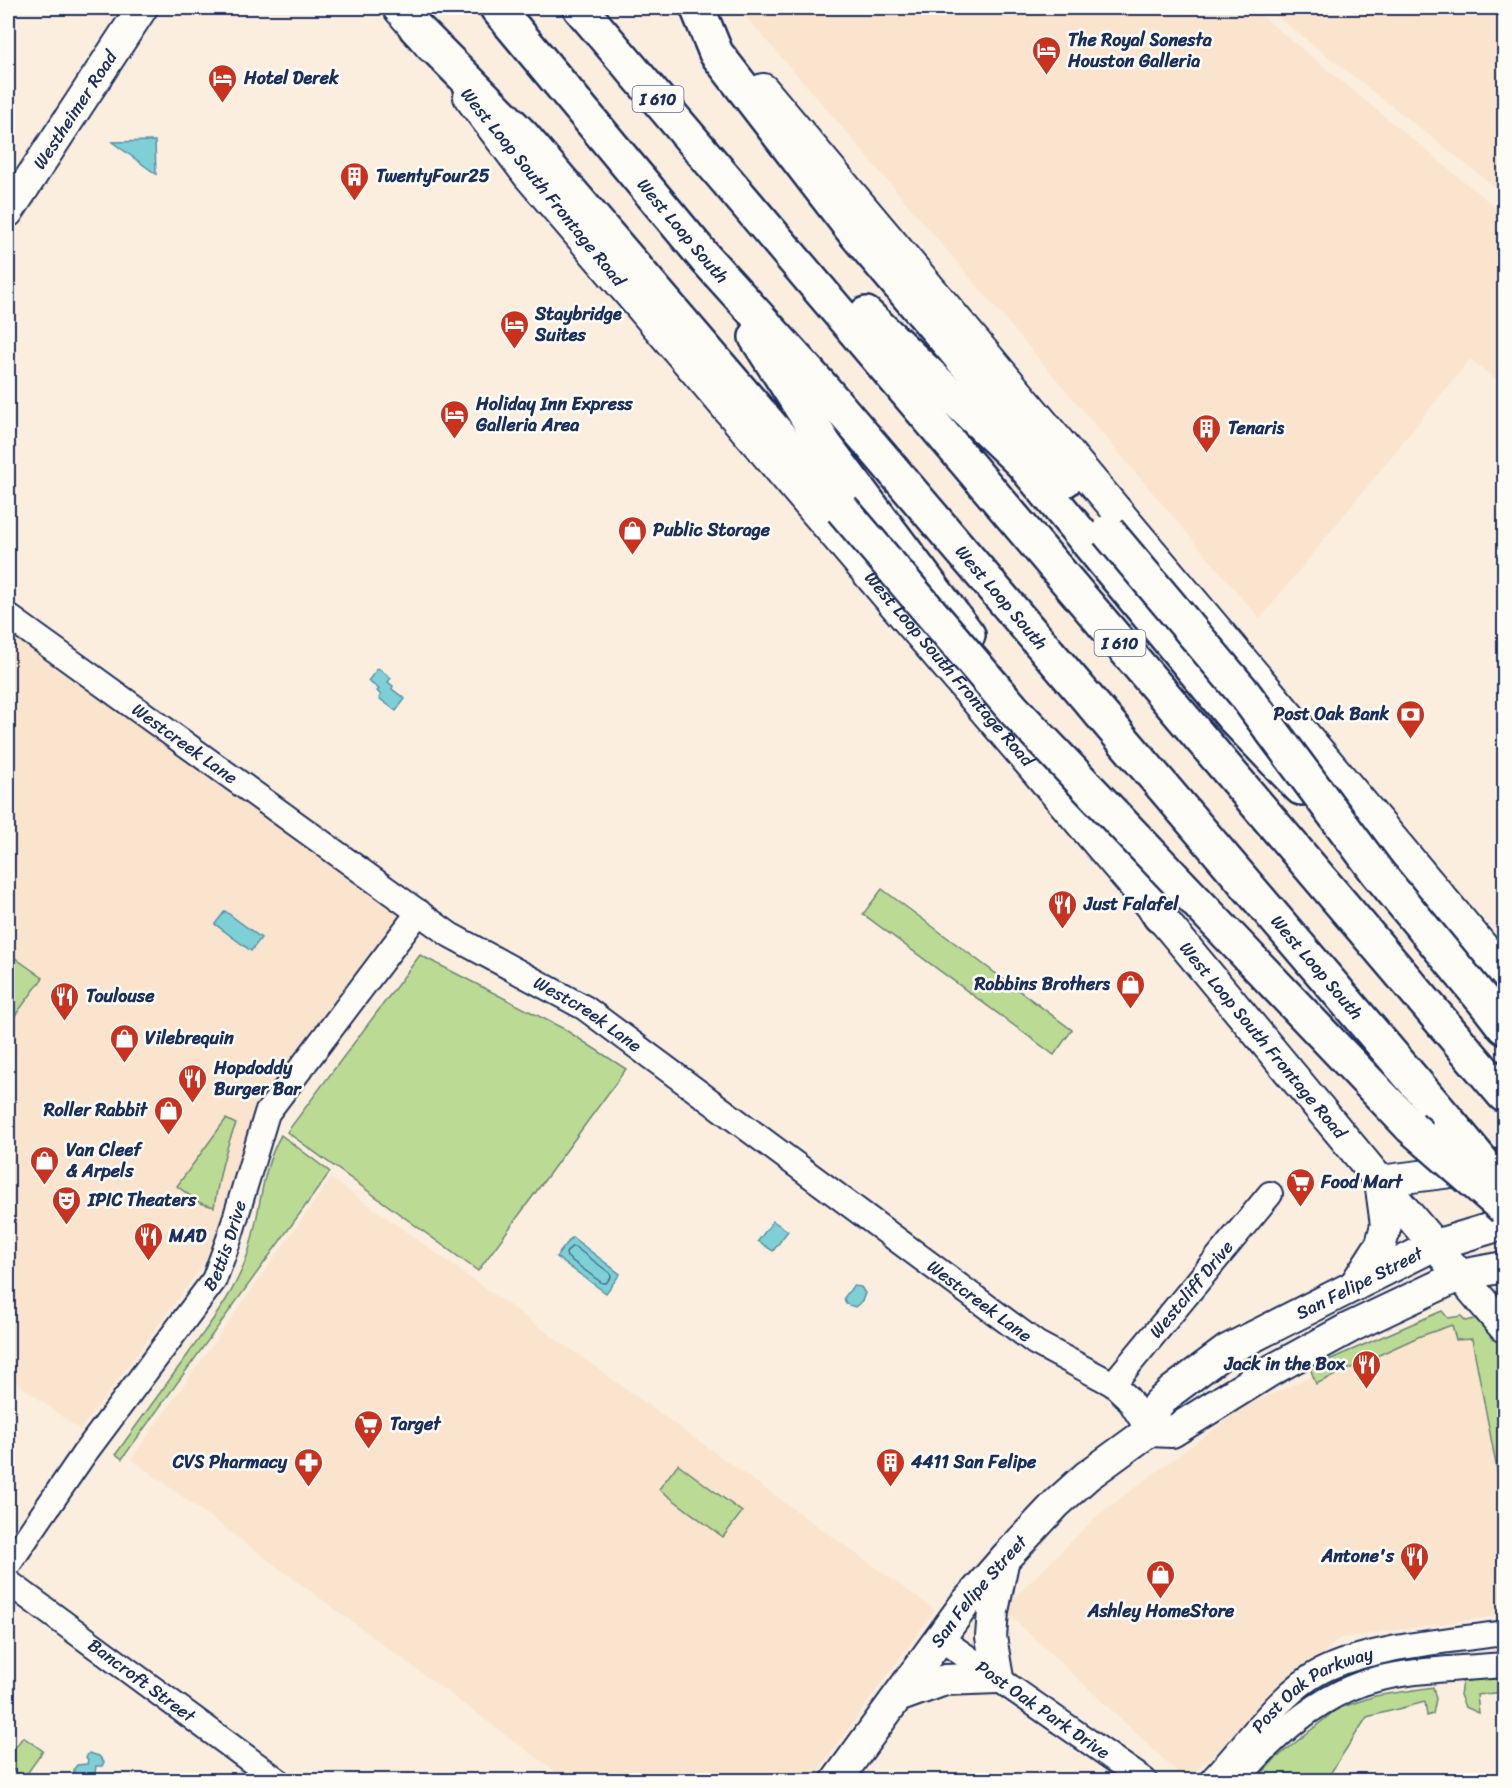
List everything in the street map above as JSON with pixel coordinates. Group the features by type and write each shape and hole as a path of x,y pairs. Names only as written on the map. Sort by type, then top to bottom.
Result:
{"highway":[{"name":"West Loop South","path":"497,8 705,258 821,386 1504,1188"},
{"name":"I 610","path":"580,8 1504,1095"},
{"path":"697,8 716,53 854,232 1243,692 1377,872 1499,1007"},
{"path":"407,18 522,135 1013,709 1412,1127 1504,1208"},
{"path":"737,190 1022,463 1232,716 1445,937 1499,1007"},
{"path":"705,258 825,445 1072,775 1160,916"}],"main road":[{"name":"Westheimer Road","path":"8,212 142,8"},
{"path":"697,8 1504,972"},
{"name":"West Loop South Frontage Road","path":"407,18 528,175 1160,916 1380,1182 1504,1327"},
{"path":"1353,1287 1381,1244 1386,1225 1380,1182 1491,1167 1504,1163"},
{"name":"San Felipe Street","path":"837,1780 942,1639 964,1605 1057,1503 1087,1476 1149,1431 1157,1405 1172,1391 1227,1350 1435,1245 1504,1224"},
{"name":"San Felipe Street","path":"1149,1431 1172,1432 1279,1365 1351,1327 1461,1275 1504,1267"},
{"path":"898,1697 945,1680 998,1678 991,1637 993,1611 1005,1558"}],"street":[{"name":"Westcreek Lane","path":"8,616 450,935 585,1008 1036,1343 1113,1384 1128,1398 1149,1431"},
{"name":"Bettis Drive","path":"8,1565 84,1454 214,1280 267,1113 418,912"},
{"name":"Westcliff Drive","path":"1113,1384 1270,1194"},
{"name":"Bancroft Street","path":"8,1582 277,1780"},
{"name":"Post Oak Parkway","path":"1212,1780 1273,1711 1321,1671 1380,1652 1504,1633"},
{"name":"Post Oak Park Drive","path":"942,1639 1144,1780"},
{"path":"1439,1642 1442,1671"},
{"name":"Post Oak Parkway","path":"1237,1780 1280,1734 1327,1700 1364,1683 1413,1673 1504,1665"}],"shaded area":[{"path":"738,8 1252,8 1504,214 1504,386 1470,359 1260,619"},
{"path":"1266,8 1504,8 1504,194"},
{"path":"8,625 409,917 255,1124 228,1218 201,1268 80,1430 8,1376"},
{"path":"331,1178 935,1610 811,1780 567,1780 131,1459"},
{"path":"1436,1320 1477,1330 1504,1518 1504,1615 1340,1638 1186,1780 1003,1609 1098,1515 1245,1406"}],"green space":[{"path":"882,889 1072,1030 1054,1055 863,914"},
{"path":"420,955 564,1029 626,1069 478,1271 287,1132"},
{"path":"15,958 43,978 8,1025 8,967"},
{"path":"226,1119 236,1124 225,1154 214,1207 200,1203 177,1186"},
{"path":"281,1135 330,1172 122,1459 116,1454 213,1319 241,1272 255,1228 268,1165"},
{"path":"1442,1311 1448,1318 1461,1316 1466,1321 1478,1318 1504,1349 1504,1506 1472,1339 1456,1340 1452,1325 1418,1337 1316,1384 1310,1368"},
{"path":"678,1464 742,1512 723,1537 659,1489"},
{"path":"1504,1674 1504,1692 1477,1695 1479,1713 1465,1707 1460,1695 1462,1682"},
{"path":"1433,1687 1436,1699 1433,1714 1427,1716 1425,1702 1367,1717 1326,1780 1256,1780 1274,1760 1337,1709 1375,1696"},
{"path":"23,1737 43,1751 24,1778 8,1766 8,1757"}],"water":[{"path":"155,141 156,174 112,142"},
{"path":"378,668 391,678 388,682 393,686 392,689 405,699 396,711 379,698 381,695 377,691 379,689 368,681"},
{"path":"225,911 261,938 251,951 215,924"},
{"path":"773,1221 788,1231 773,1251 758,1241"},
{"path":"572,1237 620,1274 606,1293 556,1257"},
{"path":"853,1286 861,1287 865,1293 862,1301 855,1307 846,1304 844,1298"},
{"path":"89,1753 99,1756 104,1762 102,1766 96,1766 94,1780 74,1780 74,1769 77,1765 87,1764 86,1757"}],"place":[{"name":"The Royal Sonesta Houston Galleria","path":"1047,76"},
{"name":"Hotel Derek","path":"223,104"},
{"name":"TwentyFour25","path":"355,202"},
{"name":"Staybridge Suites","path":"514,350"},
{"name":"Holiday Inn Express Galleria Area","path":"455,440"},
{"name":"Tenaris","path":"1207,454"},
{"name":"Public Storage","path":"632,556"},
{"name":"Post Oak Bank","path":"1410,740"},
{"name":"Just Falafel","path":"1063,930"},
{"name":"Robbins Brothers","path":"1131,1010"},
{"name":"Toulouse","path":"65,1022"},
{"name":"Vilebrequin","path":"124,1064"},
{"name":"Hopdoddy Burger Bar","path":"193,1104"},
{"name":"Roller Rabbit","path":"168,1136"},
{"name":"Van Cleef & Arpels","path":"45,1186"},
{"name":"Food Mart","path":"1300,1208"},
{"name":"IPIC Theaters","path":"67,1226"},
{"name":"MAD","path":"148,1262"},
{"name":"Jack in the Box","path":"1366,1390"},
{"name":"Target","path":"369,1450"},
{"name":"CVS Pharmacy","path":"308,1488"},
{"name":"4411 San Felipe","path":"890,1488"},
{"name":"Antone's","path":"1415,1582"},
{"name":"Ashley HomeStore","path":"1161,1600"}]}
